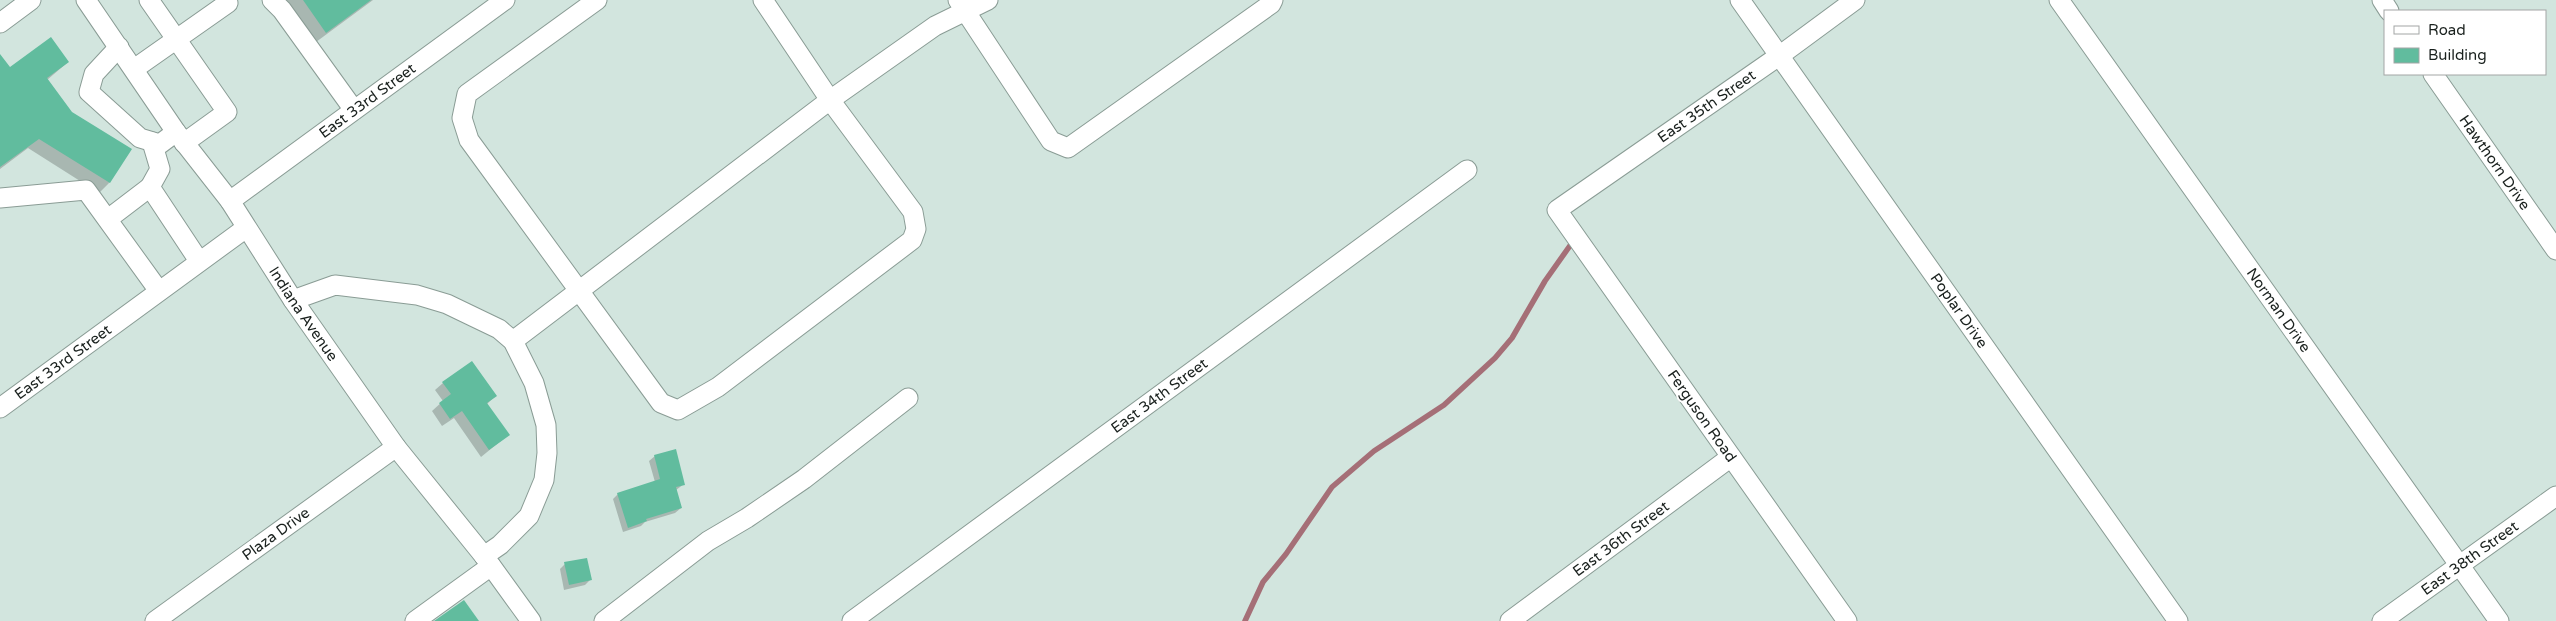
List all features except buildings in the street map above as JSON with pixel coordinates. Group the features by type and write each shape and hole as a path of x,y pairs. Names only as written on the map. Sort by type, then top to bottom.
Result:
{"street":[{"path":"0,23 31,0"},
{"name":"Indiana Avenue","path":"86,0 180,137 230,201 292,300 396,447 488,561 531,621"},
{"path":"119,47 94,74 89,92 140,138 160,144 180,137 227,112 149,0"},
{"path":"134,69 228,2 226,0"},
{"path":"272,0 282,10 354,110"},
{"name":"East 33rd Street","path":"230,201 505,0"},
{"path":"597,0 467,94 462,118 469,140 578,290 661,402 678,410 718,387 749,364 912,240 916,229 913,212 830,100 763,0"},
{"path":"513,341 830,100 963,6 988,0"},
{"path":"963,6 1051,141 1068,148 1271,4 1272,0"},
{"name":"Poplar Drive","path":"1740,0 2178,621"},
{"name":"East 35th Street","path":"1557,210 1779,56 1855,0"},
{"name":"Norman Drive","path":"2059,0 2499,621"},
{"name":"Hawthorn Drive","path":"2433,75 2556,250"},
{"path":"108,219 150,187 160,169 152,142"},
{"name":"East 34th Street","path":"852,621 1467,170"},
{"path":"150,187 199,261"},
{"path":"0,198 86,190 159,290"},
{"name":"Ferguson Road","path":"1557,210 1847,621"},
{"name":"East 33rd Street","path":"0,408 246,228"},
{"path":"292,300 335,285 402,293 447,304 499,330 513,341 534,384 546,425 547,453 544,480 529,516 500,545 488,561 415,621"},
{"path":"604,621 708,541 804,479 908,398"},
{"name":"Plaza Drive","path":"155,621 396,447"},
{"name":"East 36th Street","path":"1510,621 1731,457"},
{"name":"East 38th Street","path":"2382,621 2556,496"}],"waterway":[{"path":"1245,621 1263,582 1286,554 1332,487 1374,451 1444,405 1495,358 1512,338 1545,281 1574,240"}]}
